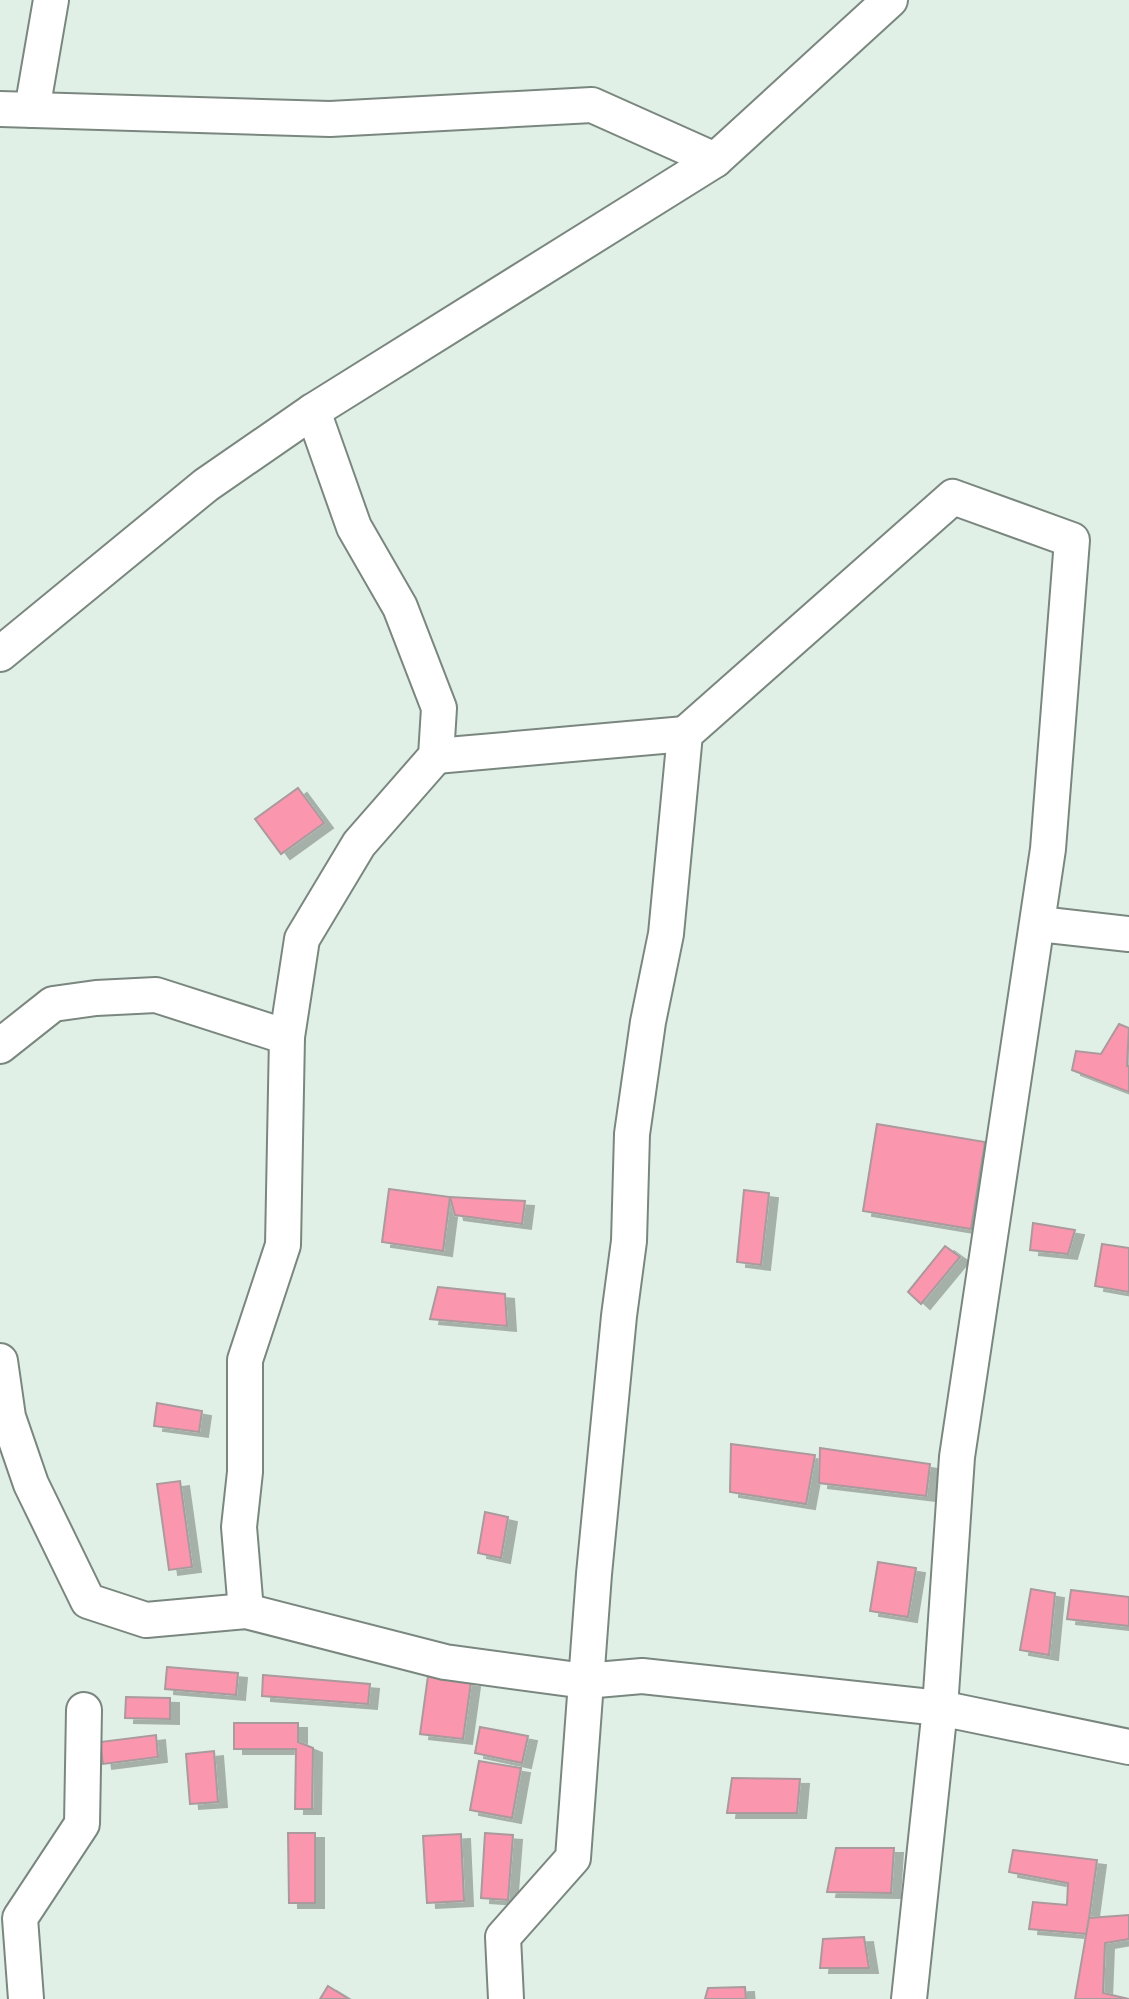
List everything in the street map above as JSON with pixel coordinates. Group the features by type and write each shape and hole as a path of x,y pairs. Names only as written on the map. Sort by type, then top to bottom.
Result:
{"street":[{"path":"51,0 16,109 330,119 592,105 715,160"},
{"path":"0,654 206,485 313,411 715,160 890,0"},
{"path":"246,1611 239,1527 245,1472 245,1360 283,1245 287,1037 302,939 359,844 436,756 439,708 400,607 354,527 313,411"},
{"path":"436,756 685,734 953,497 1072,540 1048,849 1039,924 957,1457 940,1708 909,1999"},
{"path":"506,1999 503,1937 573,1858 612,1378 629,1241 632,1134 648,1022 666,934 685,734"},
{"path":"1039,924 1129,934"},
{"path":"0,1046 53,1004 156,995 287,1037"},
{"path":"0,1361 8,1417 31,1484 88,1601 146,1620 246,1611 445,1662 585,1681 642,1676 940,1708 1129,1747"},
{"path":"26,1999 10,1918 82,1824 84,1710"}],"building":[{"path":"298,788 324,823 281,854 255,819"},
{"path":"1119,1024 1129,1028 1129,1092 1072,1070 1076,1051 1101,1054"},
{"path":"877,1124 985,1142 971,1229 863,1211"},
{"path":"389,1189 450,1197 443,1251 382,1242"},
{"path":"744,1190 769,1193 761,1265 737,1262"},
{"path":"450,1197 525,1201 522,1224 455,1215"},
{"path":"1033,1223 1075,1230 1068,1254 1030,1250"},
{"path":"1102,1244 1129,1248 1129,1292 1095,1286"},
{"path":"945,1246 960,1257 921,1304 908,1292"},
{"path":"438,1287 505,1294 507,1326 430,1319"},
{"path":"157,1403 202,1411 199,1432 154,1426"},
{"path":"731,1444 815,1455 806,1504 730,1492"},
{"path":"820,1448 930,1464 926,1496 819,1483"},
{"path":"180,1481 192,1567 169,1570 157,1484"},
{"path":"485,1512 508,1517 501,1558 478,1553"},
{"path":"878,1562 916,1568 908,1617 870,1611"},
{"path":"1031,1589 1055,1593 1049,1655 1020,1650"},
{"path":"1071,1590 1129,1597 1129,1626 1067,1619"},
{"path":"167,1667 238,1673 236,1695 165,1689"},
{"path":"263,1675 370,1684 368,1704 262,1696"},
{"path":"428,1676 471,1682 463,1739 420,1734"},
{"path":"126,1697 170,1698 170,1719 125,1718"},
{"path":"234,1723 298,1723 298,1742 313,1748 312,1809 295,1809 296,1749 234,1749"},
{"path":"480,1727 528,1736 522,1763 475,1753"},
{"path":"156,1735 158,1757 103,1764 100,1742"},
{"path":"214,1751 218,1802 190,1804 186,1754"},
{"path":"479,1761 521,1768 512,1818 470,1810"},
{"path":"732,1778 800,1779 797,1813 727,1813"},
{"path":"288,1833 315,1833 315,1903 289,1903"},
{"path":"485,1833 513,1835 508,1900 481,1898"},
{"path":"461,1834 464,1901 427,1903 423,1836"},
{"path":"836,1848 894,1848 891,1893 827,1892"},
{"path":"1013,1850 1097,1860 1087,1934 1029,1929 1033,1902 1067,1905 1068,1883 1009,1872"},
{"path":"1129,1915 1129,1939 1105,1943 1103,1993 1129,1999 1075,1999 1089,1918"},
{"path":"864,1937 869,1968 820,1968 823,1939"},
{"path":"328,1986 349,1999 320,1999"},
{"path":"745,1987 746,1999 705,1999 708,1988"}]}
